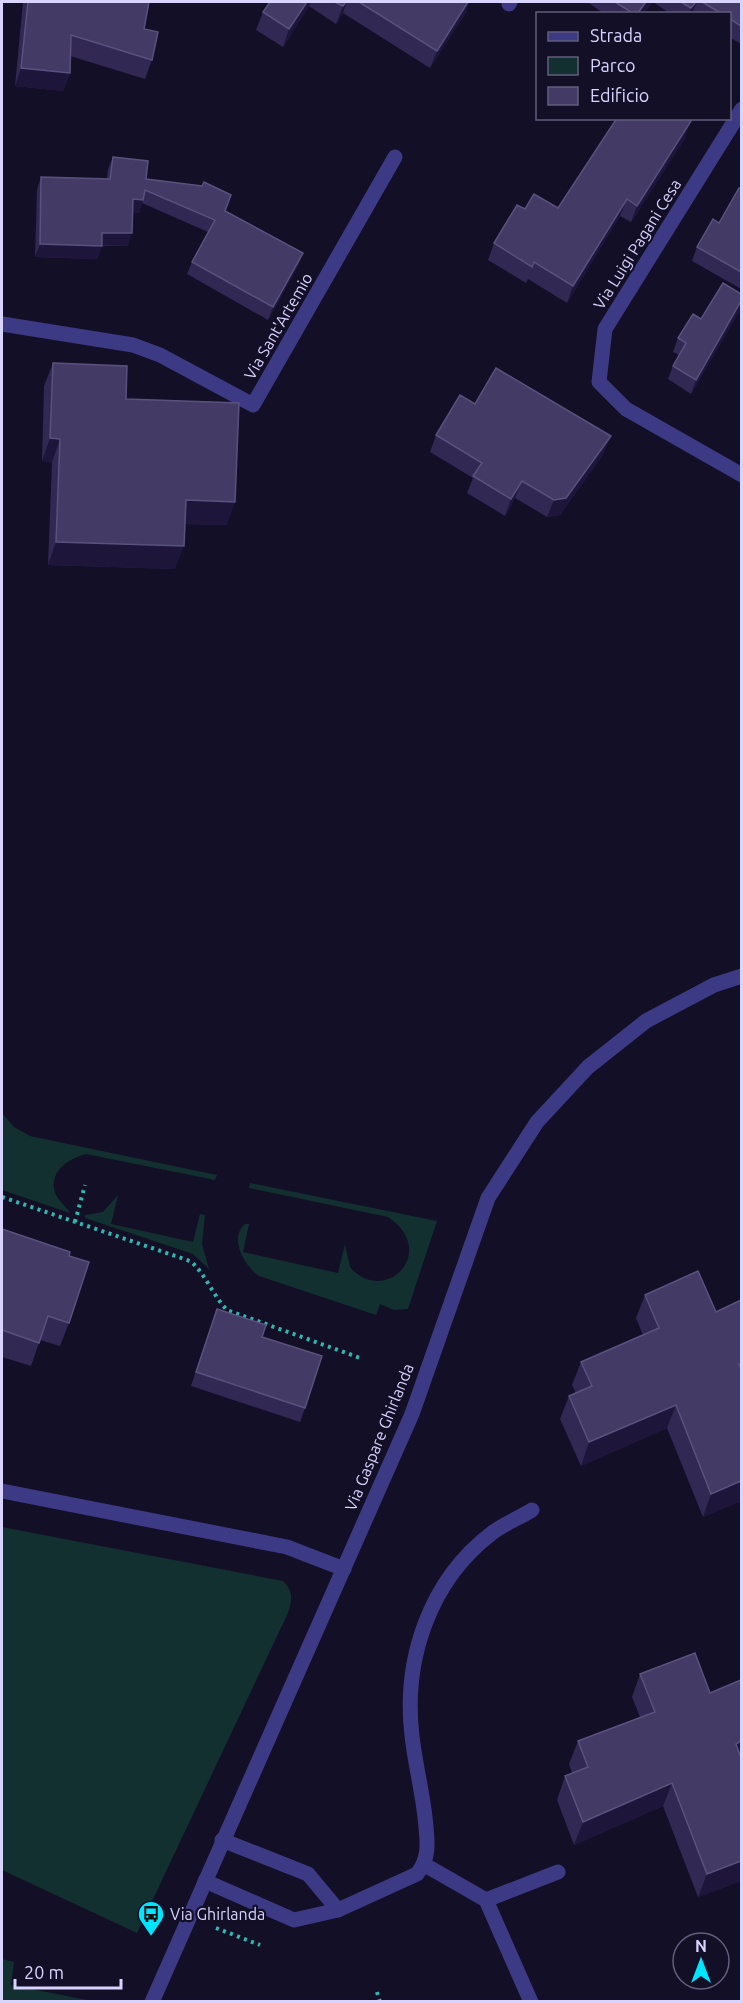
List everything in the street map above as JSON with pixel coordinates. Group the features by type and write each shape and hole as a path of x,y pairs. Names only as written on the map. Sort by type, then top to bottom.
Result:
{"street":[{"name":"Via Luigi Pagani Cesa","path":"741,110 605,329 599,382 626,409 741,475"},
{"name":"Via Sant'Artemio","path":"2,324 134,345 160,355 253,405 394,157"},
{"name":"Via Gaspare Ghirlanda","path":"152,2001 412,1414 488,1198 510,1160 537,1122 588,1067 646,1021 714,985 741,976"},
{"path":"2,1491 287,1547 344,1569"},
{"path":"205,1881 294,1920 338,1910 417,1874 425,1865 427,1840 422,1786 412,1736 410,1684 420,1633 434,1603 467,1557 493,1533 532,1510"},
{"path":"222,1840 308,1874 338,1910"},
{"path":"425,1865 486,1900 531,2001"},
{"path":"486,1900 558,1872"}],"path":[{"path":"75,1222 85,1185"},
{"path":"2,1197 190,1262 197,1266 214,1297 227,1310 363,1359"},
{"path":"216,1928 260,1945"},
{"path":"377,1992 380,2001"}],"green space":[{"path":"2,1113 14,1127 30,1136 217,1175 215,1180 86,1154 66,1163 54,1180 56,1195 70,1213 2,1190"},
{"path":"250,1183 437,1221 408,1309 394,1310 380,1304 376,1315 259,1276 240,1252 238,1237 245,1224 249,1224 243,1252 338,1273 345,1244 350,1267 364,1278 378,1281 391,1278 401,1270 408,1259 409,1245 403,1231 388,1217 249,1188"},
{"path":"118,1195 111,1224 193,1242 200,1214 205,1215 202,1244 209,1269 193,1254 85,1218 85,1215 103,1212"},
{"path":"2,1527 283,1581 290,1593 288,1613 137,1933 2,1870"},
{"path":"2,1959 14,1962 11,1985 92,2001 2,2001"}],"building":[{"path":"28,2 149,2 144,29 158,32 152,60 71,35 70,73 21,68"},
{"path":"270,2 307,2 289,29 263,12"},
{"path":"359,2 468,2 437,51"},
{"path":"615,2 646,2 638,12 631,12"},
{"path":"681,2 696,2 691,8"},
{"path":"702,2 741,2 741,26 731,19 731,12 719,12"},
{"path":"616,120 691,121 637,206 627,199 573,286 534,262 532,267 494,243 517,205 525,209 534,194 558,208"},
{"path":"113,157 148,161 146,179 202,186 204,182 231,195 225,211 303,253 273,307 192,262 215,220 145,190 143,200 133,199 132,233 102,233 102,246 40,244 41,177 110,179"},
{"path":"739,188 741,189 741,272 697,247 713,219 719,223"},
{"path":"723,283 741,294 741,301 696,380 673,366 686,343 678,338 693,314 701,319"},
{"path":"53,363 127,366 126,399 239,403 235,502 186,500 184,546 56,542 60,439 50,438"},
{"path":"496,368 611,436 566,498 554,500 522,481 511,499 473,476 482,463 436,435 460,395 475,404"},
{"path":"2,1229 70,1252 69,1256 89,1262 69,1323 48,1316 39,1343 2,1330"},
{"path":"698,1271 716,1312 741,1300 741,1363 739,1364 741,1369 741,1481 711,1494 676,1405 589,1442 569,1396 592,1386 581,1362 659,1328 645,1295"},
{"path":"217,1309 266,1325 262,1337 322,1356 305,1408 196,1372"},
{"path":"695,1653 710,1693 741,1680 741,1741 736,1744 741,1758 741,1861 707,1874 672,1783 583,1822 565,1776 588,1767 578,1741 655,1712 640,1674"}],"place":[{"name":"Via Ghirlanda","path":"151,1937"}]}
